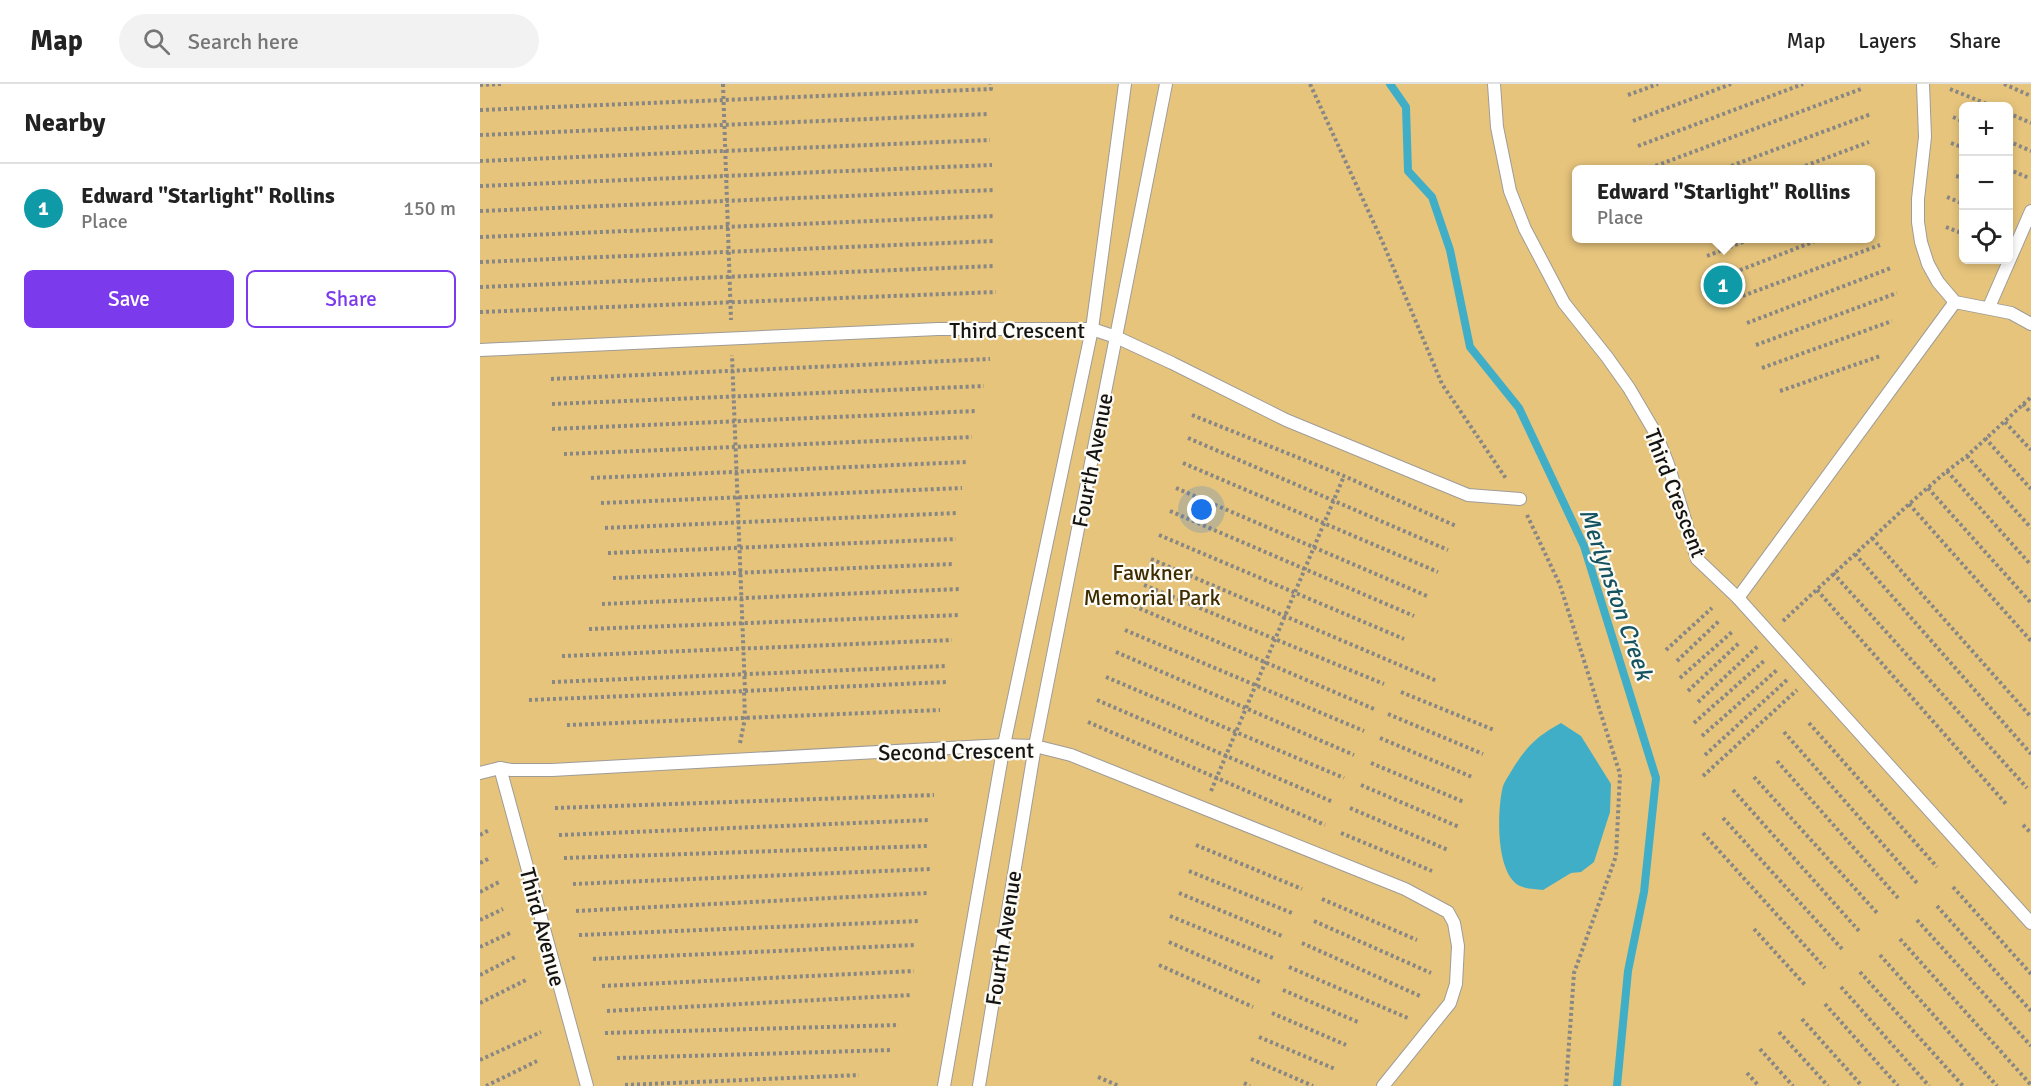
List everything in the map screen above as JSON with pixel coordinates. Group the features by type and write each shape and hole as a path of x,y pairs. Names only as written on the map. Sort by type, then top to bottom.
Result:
{"lane":[{"name":"Fourth Avenue","path":"944,1086 1004,745 1092,329 1125,84"},
{"name":"Fourth Avenue","path":"979,1086 1035,747 1166,84"},
{"name":"Third Crescent","path":"1494,84 1502,158 1510,190 1525,229 1564,303 1613,364 1656,434 1668,464 1697,559 1738,598 2031,923"},
{"path":"1923,84 1925,136 1918,199 1921,242 1938,282 1955,302 2011,313 2031,324"},
{"path":"1989,307 2031,211"},
{"path":"1738,598 1955,302"},
{"name":"Third Crescent","path":"480,350 938,329 1092,329 1116,337 1286,420 1468,495 1520,499"},
{"name":"Second Crescent","path":"480,773 500,768 552,770 1004,745 1035,747 1071,755 1405,889 1448,912 1458,935 1456,984 1450,1003 1383,1086"},
{"name":"Third Avenue","path":"500,768 587,1086"}],"path":[{"path":"480,85 501,84"},
{"path":"723,84 745,674 745,718 736,761"},
{"path":"480,110 991,89 990,84"},
{"path":"1310,84 1383,243 1442,384 1520,499 1560,585 1620,774 1616,856 1574,973 1566,1086"},
{"path":"1628,95 1658,84"},
{"path":"1633,121 1731,84"},
{"path":"1638,146 1803,84"},
{"path":"2004,84 2031,96"},
{"path":"1658,165 1861,89"},
{"path":"1950,89 1982,102"},
{"path":"480,135 989,114"},
{"path":"1733,165 1871,114"},
{"path":"2013,115 2031,123"},
{"path":"1953,117 1959,120"},
{"path":"480,161 990,140"},
{"path":"1807,165 1869,141"},
{"path":"1951,143 1959,146"},
{"path":"2013,143 2031,151"},
{"path":"480,186 992,165"},
{"path":"2013,170 2029,178"},
{"path":"480,212 993,190"},
{"path":"1947,197 1959,202"},
{"path":"480,237 994,216"},
{"path":"1947,227 1959,232"},
{"path":"480,262 994,241"},
{"path":"1707,256 1740,243"},
{"path":"1712,281 1810,243"},
{"path":"1737,298 1880,245"},
{"path":"480,287 994,266"},
{"path":"1747,323 1891,268"},
{"path":"480,312 996,292"},
{"path":"1756,345 1897,293"},
{"path":"1762,368 1892,321"},
{"path":"1780,390 1880,356"},
{"path":"551,379 990,359"},
{"path":"552,404 984,386"},
{"path":"1698,702 1833,573 1909,504 2006,422 2031,397"},
{"path":"2024,404 2031,413"},
{"path":"552,429 977,411"},
{"path":"1192,415 1344,476 1456,526"},
{"path":"2006,422 2031,450"},
{"path":"564,454 972,437"},
{"path":"1188,438 1448,550"},
{"path":"1985,438 2031,489"},
{"path":"1967,456 2031,528"},
{"path":"591,478 967,462"},
{"path":"1183,463 1438,572"},
{"path":"1947,471 2031,565"},
{"path":"1204,808 1344,476"},
{"path":"601,503 962,488"},
{"path":"1176,488 1427,596"},
{"path":"1928,488 2031,603"},
{"path":"1909,504 2031,641"},
{"path":"1170,511 1414,616"},
{"path":"605,528 957,513"},
{"path":"1159,535 1404,639"},
{"path":"1872,538 2031,717"},
{"path":"608,553 956,539"},
{"path":"1855,554 2031,754"},
{"path":"1151,559 1437,681"},
{"path":"613,578 952,564"},
{"path":"1833,573 2027,788"},
{"path":"1144,585 1384,684"},
{"path":"602,604 961,590"},
{"path":"1817,590 2007,805"},
{"path":"1134,606 1374,709"},
{"path":"1666,650 1712,608"},
{"path":"589,629 960,615"},
{"path":"1677,661 1720,621"},
{"path":"1125,630 1364,731"},
{"path":"1680,678 1732,631"},
{"path":"562,656 952,640"},
{"path":"1688,691 1740,642"},
{"path":"1116,652 1354,755"},
{"path":"1694,723 1764,661"},
{"path":"552,682 947,666"},
{"path":"1702,736 1777,670"},
{"path":"1106,677 1344,778"},
{"path":"1705,755 1788,679"},
{"path":"529,700 946,682"},
{"path":"1703,777 1805,683"},
{"path":"1401,693 1494,730"},
{"path":"1097,700 1334,802"},
{"path":"567,725 940,710"},
{"path":"1388,714 1483,754"},
{"path":"1088,722 1324,825"},
{"path":"1809,723 1937,867"},
{"path":"1784,732 1917,883"},
{"path":"1380,738 1472,777"},
{"path":"1777,761 1898,898"},
{"path":"1371,763 1464,802"},
{"path":"1754,777 1878,914"},
{"path":"1361,785 1459,827"},
{"path":"1733,790 1859,931"},
{"path":"555,808 934,795"},
{"path":"1350,808 1448,850"},
{"path":"1723,818 1843,950"},
{"path":"560,835 929,820"},
{"path":"2023,825 2031,833"},
{"path":"480,835 489,830"},
{"path":"1341,833 1432,871"},
{"path":"1703,833 1825,968"},
{"path":"1197,845 1302,889"},
{"path":"564,858 927,846"},
{"path":"480,863 490,858"},
{"path":"573,884 932,869"},
{"path":"1189,871 1292,913"},
{"path":"480,891 499,882"},
{"path":"1953,887 2031,974"},
{"path":"576,911 928,893"},
{"path":"1179,893 1282,936"},
{"path":"1322,898 1417,940"},
{"path":"1937,906 2031,1011"},
{"path":"480,920 503,909"},
{"path":"1170,916 1274,958"},
{"path":"1917,920 2031,1046"},
{"path":"579,935 920,921"},
{"path":"1314,921 1431,973"},
{"path":"1754,929 1806,986"},
{"path":"480,947 510,933"},
{"path":"1900,939 2031,1085"},
{"path":"1169,942 1262,983"},
{"path":"1302,943 1420,996"},
{"path":"593,958 915,945"},
{"path":"1880,955 1997,1086"},
{"path":"480,975 517,956"},
{"path":"1159,965 1253,1007"},
{"path":"1289,967 1410,1019"},
{"path":"602,986 914,971"},
{"path":"1860,972 1963,1086"},
{"path":"480,1003 526,980"},
{"path":"1841,987 1929,1086"},
{"path":"1283,990 1358,1022"},
{"path":"607,1011 912,995"},
{"path":"1825,1004 1898,1086"},
{"path":"1272,1013 1346,1045"},
{"path":"1802,1019 1862,1086"},
{"path":"605,1033 899,1025"},
{"path":"480,1060 541,1032"},
{"path":"1779,1032 1828,1086"},
{"path":"1259,1037 1335,1068"},
{"path":"1760,1049 1793,1086"},
{"path":"617,1058 892,1050"},
{"path":"1251,1059 1313,1086"},
{"path":"486,1086 537,1061"},
{"path":"1747,1073 1759,1086"},
{"path":"625,1085 859,1075"},
{"path":"1098,1077 1119,1086"},
{"path":"1244,1083 1251,1086"}],"green space":[{"name":"Fawkner Memorial Park","path":"480,84 2031,84 2031,1086 480,1086"}],"water":[{"path":"1561,723 1581,736 1611,784 1610,812 1594,862 1581,872 1571,873 1543,890 1525,888 1512,879 1502,855 1499,825 1503,786 1527,748"}],"waterway":[{"name":"Merlynston Creek","path":"1390,84 1406,107 1408,171 1432,197 1450,250 1470,347 1519,408 1584,546 1656,778 1644,892 1628,971 1617,1086"}],"place":[{"name":"Edward \"Starlight\" Rollins","path":"1723,285"}]}
